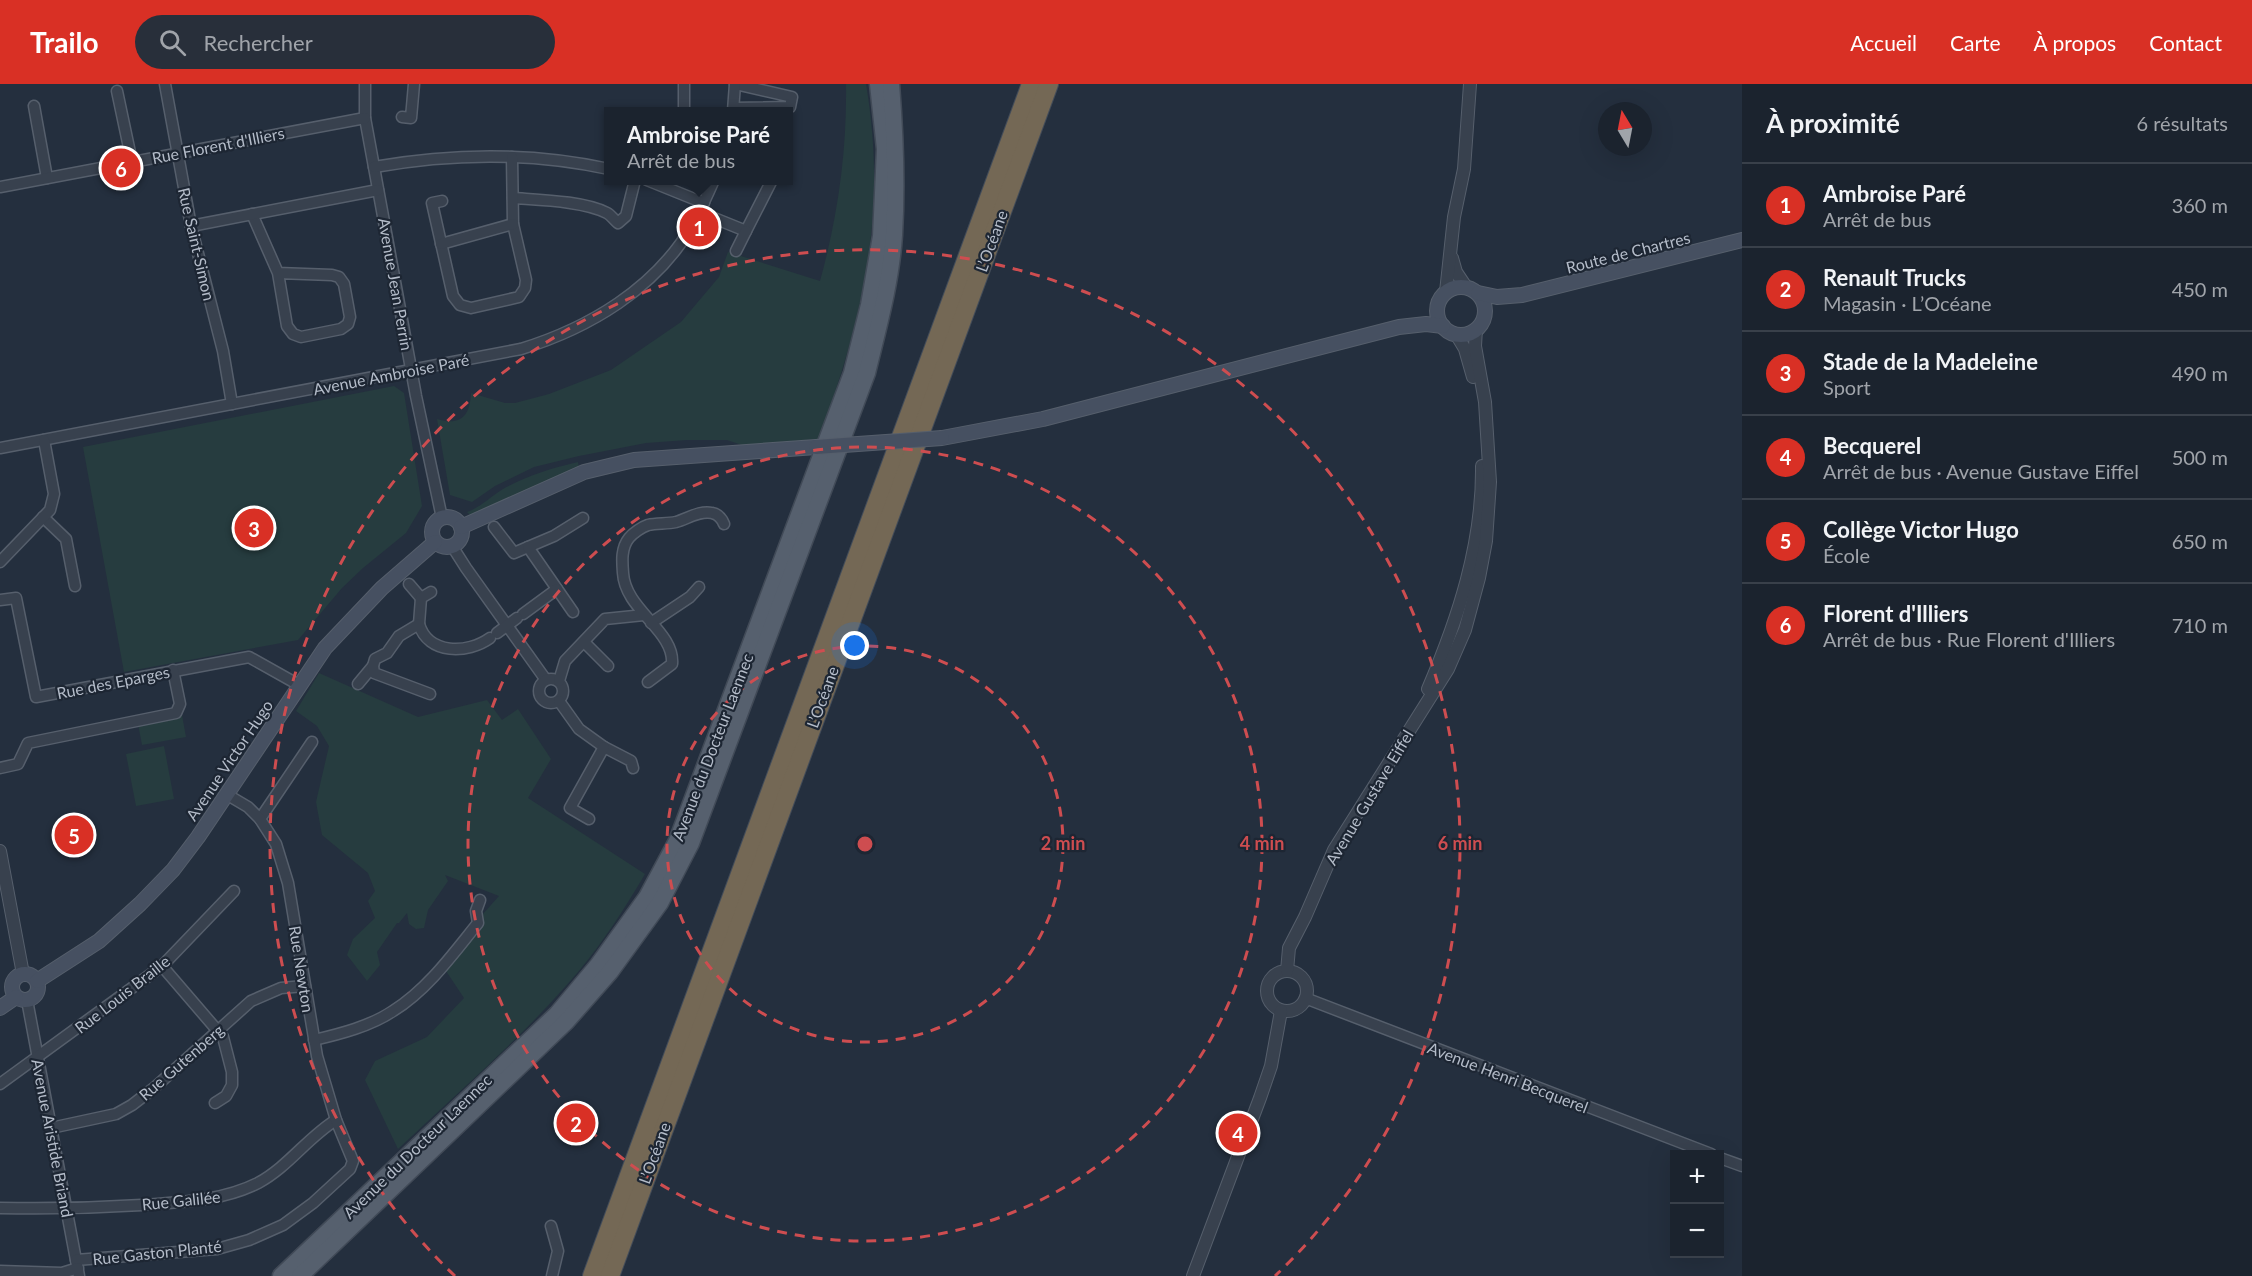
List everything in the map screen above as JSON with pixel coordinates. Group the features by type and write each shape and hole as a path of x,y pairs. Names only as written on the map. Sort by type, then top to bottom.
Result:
{"highway":[{"name":"L’Océane","path":"592,1276 1031,84"},
{"name":"L’Océane","path":"610,1276 1049,84"}],"main road":[{"name":"Avenue du Docteur Laennec","path":"281,1276 557,1014 598,965 648,897 677,841 852,373 869,305 881,236 885,149 878,84"},
{"name":"Avenue du Docteur Laennec","path":"300,1276 566,1022 610,972 660,903 691,843 867,374 884,304 894,237 897,151 891,84"},
{"name":"Route de Chartres","path":"1522,295 1742,240"},
{"path":"1399,327 1425,314 1437,305 1446,292 1455,287 1497,297 1522,295"},
{"path":"1472,290 1484,302 1484,317"},
{"path":"461,527 584,472 634,460 942,438 1043,419 1399,327 1426,324 1443,326 1456,334 1467,334 1476,329 1484,317 1499,306 1522,295"},
{"path":"1437,305 1437,316 1443,326"},
{"path":"442,518 455,520 461,527 459,540 452,546 443,547 435,542 432,528 442,518"},
{"name":"Avenue Victor Hugo","path":"37,981 99,940 140,904 173,870 198,837 325,648 382,588 435,542"},
{"path":"0,1008 37,993 37,981 30,974 23,974 12,981 11,990 22,999"}],"street":[{"name":"Rue Saint-Simon","path":"165,84 191,226 223,351 232,404"},
{"name":"Avenue Jean Perrin","path":"365,84 365,117 411,371 442,518"},
{"path":"402,117 411,118 414,84"},
{"path":"684,84 684,107"},
{"path":"734,107 735,84 792,97 790,107"},
{"path":"1446,292 1449,251 1464,169 1470,84"},
{"path":"118,91 132,162"},
{"path":"34,106 47,178"},
{"name":"Rue Florent d'Illiers","path":"0,187 365,117"},
{"path":"374,167 477,155 561,160 604,168"},
{"path":"442,201 432,203 453,296 460,305 471,308 519,297 525,288 526,280 513,224 512,157"},
{"path":"513,198 567,203 598,210 609,214 618,223 626,216 634,185"},
{"path":"657,185 746,231"},
{"name":"Avenue Ambroise Paré","path":"0,448 411,371 521,349 552,339 584,325 616,306 644,282 691,228 712,185"},
{"path":"736,251 769,185"},
{"path":"191,226 378,190"},
{"path":"252,214 278,273 287,326 293,334 301,337 341,329 348,324 350,317 344,284 339,278 332,275 278,273"},
{"path":"441,244 513,224"},
{"path":"1449,251 1456,272 1472,290"},
{"name":"Avenue Gustave Eiffel","path":"1287,971 1289,948 1334,850 1448,669 1465,630 1486,541 1490,483 1485,402 1475,346 1476,329"},
{"name":"Avenue Gustave Eiffel","path":"1413,723 1461,606 1472,560 1482,480 1478,399 1465,349 1456,334"},
{"path":"0,562 50,510 54,494 44,440"},
{"path":"648,682 672,664 673,655 667,643 647,619 626,587 623,576 622,549 629,538 647,526 674,522 701,513 712,513 722,519 724,525"},
{"path":"43,517 66,539 75,586"},
{"path":"494,527 514,553 555,536 583,518"},
{"path":"452,546 546,680 559,681"},
{"path":"528,548 573,612"},
{"path":"409,584 426,595 419,624 422,633 432,643 445,647 469,649 494,635 556,589"},
{"path":"546,680 539,688 540,696 550,703 559,701 564,689 559,681 565,662 605,619 647,619 690,597 699,587"},
{"name":"Rue des Eparges","path":"0,600 16,598 36,697 249,657 299,685"},
{"path":"1460,628 1461,606"},
{"path":"358,684 373,666 375,659 387,653 399,636 419,624"},
{"path":"584,642 608,666"},
{"path":"373,666 374,673 430,694"},
{"path":"0,768 18,764 28,743 176,713 180,704 173,670"},
{"path":"559,701 579,729 604,747 631,761 633,768"},
{"path":"260,819 312,742"},
{"path":"589,819 570,808 604,747"},
{"name":"Rue Newton","path":"226,794 248,807 260,819 276,844 288,884 314,1040 336,1119 353,1161"},
{"path":"0,852 4,892 23,974"},
{"name":"Rue Louis Braille","path":"0,1084 162,966 234,891"},
{"path":"314,1040 349,1030 393,1011 422,988 478,923 476,911 480,900"},
{"path":"162,966 223,1037 232,1085 226,1096 215,1103"},
{"path":"1287,971 1293,972 1303,980 1306,986 1305,998 1298,1008 1281,1011 1270,1004 1267,998 1267,985 1275,975 1287,971"},
{"name":"Rue Gutenberg","path":"51,1128 116,1114 154,1088 251,1001 281,988 305,986"},
{"name":"Avenue Henri Becquerel","path":"1305,998 1698,1150"},
{"name":"Avenue Aristide Briand","path":"22,999 38,1057 78,1268"},
{"path":"1193,1276 1261,1097 1281,1011"},
{"name":"Rue Galilée","path":"0,1208 66,1209 188,1202 234,1192 260,1182 283,1166 336,1119"},
{"path":"1724,1160 1742,1167"},
{"name":"Rue Gaston Planté","path":"0,1271 62,1273 78,1268 217,1249 249,1240 283,1225 313,1203 350,1169 353,1161"},
{"path":"551,1226 558,1251 552,1276"}],"green space":[{"path":"846,84 866,84 872,132 874,177 872,221 859,307 835,394 819,439 742,445 727,440 646,443 534,467 495,486 472,502 450,495 437,419 452,421 462,418 469,408 471,393 505,403 515,403 549,394 611,370 681,322 719,277 728,252 820,281 832,232 840,183 845,134"},
{"path":"394,386 404,393 422,506 406,533 342,588 298,640 124,672 83,447"},
{"path":"578,462 579,469 483,511 470,515 467,512 521,480"},
{"path":"319,673 418,717 487,700 502,720 518,709 551,759 528,798 645,874 622,912 588,960 557,996 513,1041 398,1149 365,1080 375,1061 427,1037 464,998 440,962 499,896 445,875 448,881 428,910 424,928 416,929 409,924 407,913 397,923 377,952 380,965 367,981 347,955 353,939 375,918 368,901 375,891 368,873 322,835 316,802 329,746 317,726 296,711"},
{"path":"182,715 186,737 142,745 138,724"},
{"path":"164,746 174,799 136,806 126,754"}],"place":[{"name":"Florent d'Illiers","path":"121,168"},
{"name":"Ambroise Paré","path":"699,227"},
{"name":"Stade de la Madeleine","path":"254,528"},
{"name":"Collège Victor Hugo","path":"74,835"},
{"name":"Renault Trucks","path":"576,1123"},
{"name":"Becquerel","path":"1238,1133"}]}
